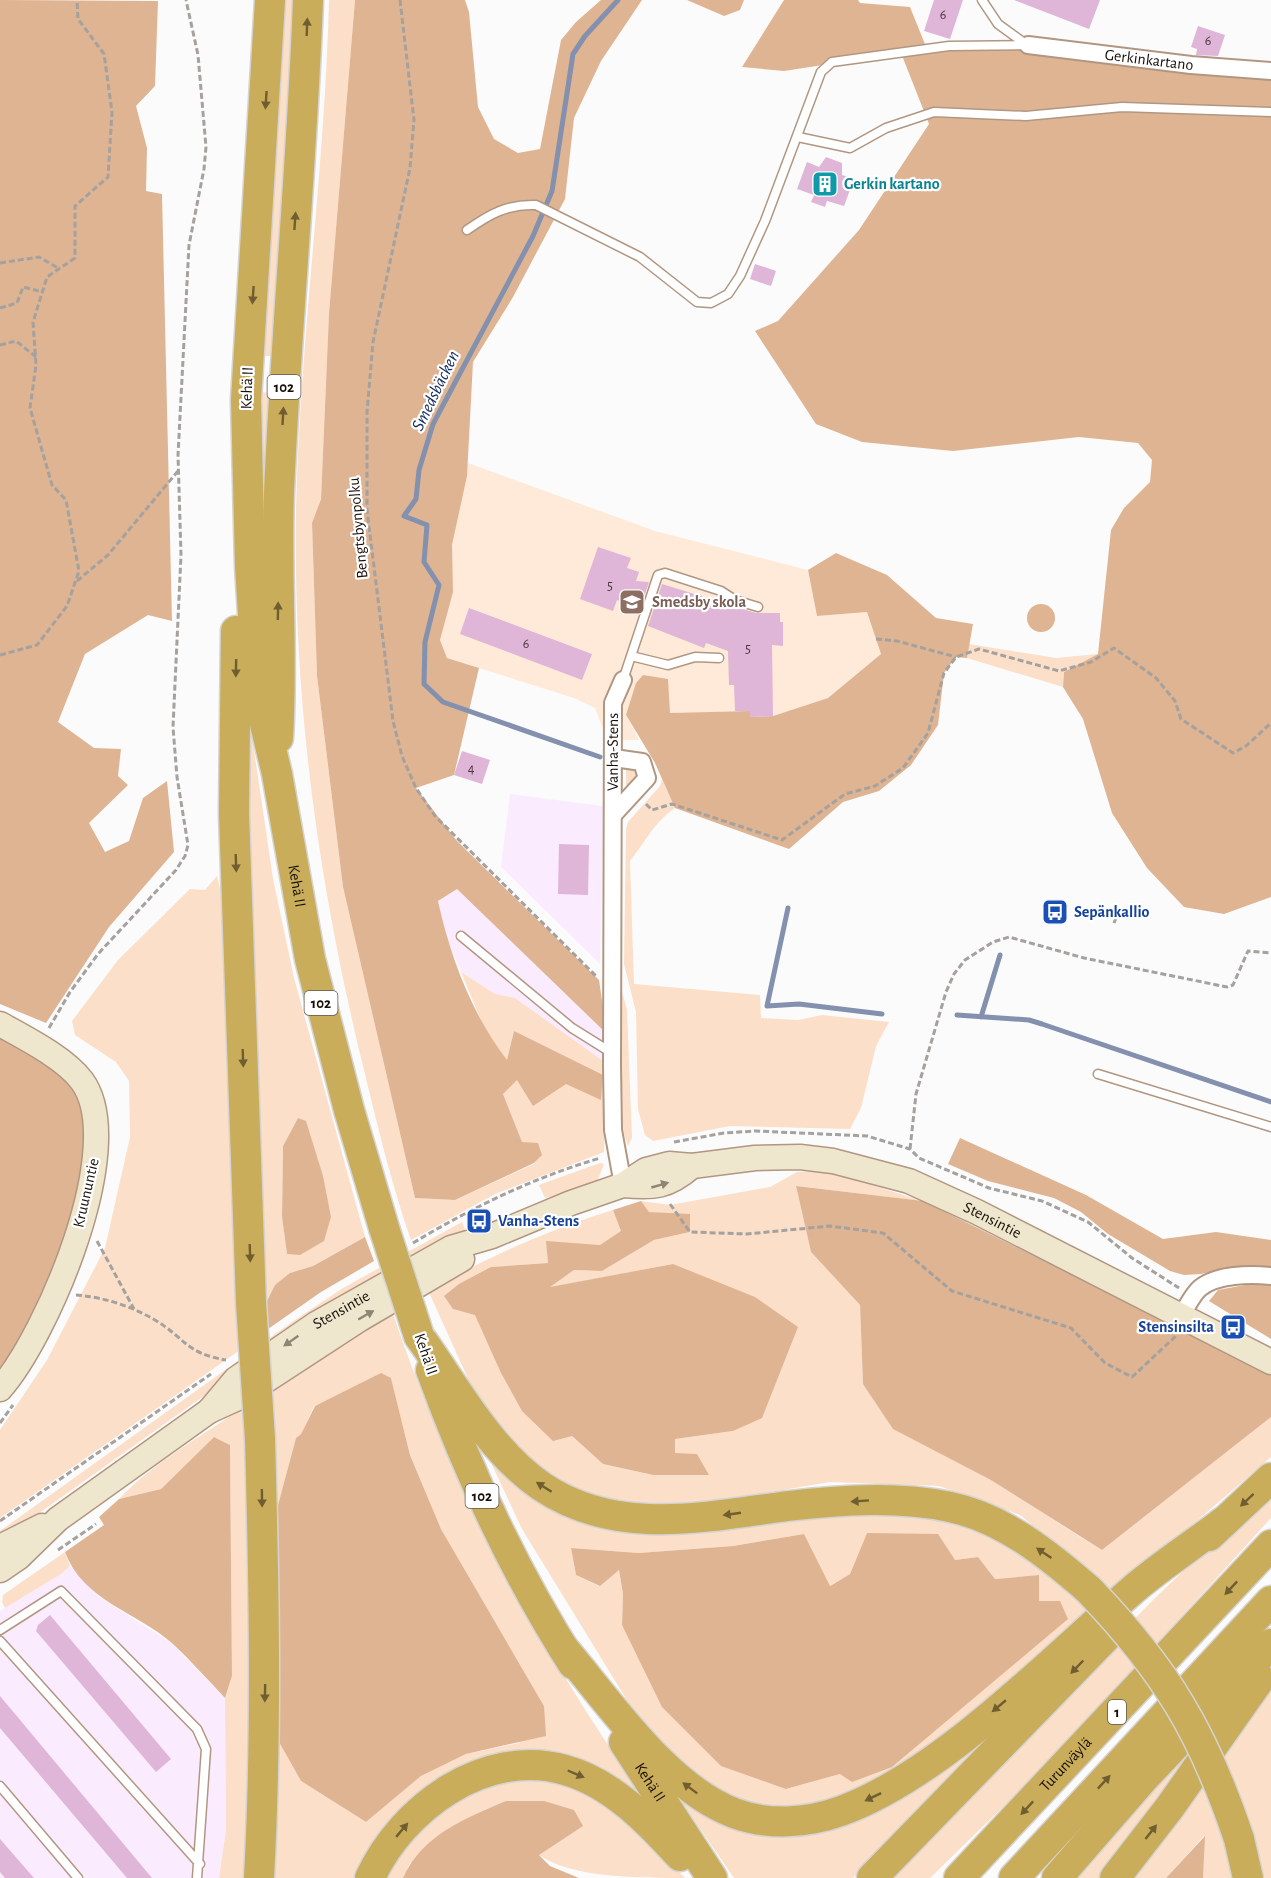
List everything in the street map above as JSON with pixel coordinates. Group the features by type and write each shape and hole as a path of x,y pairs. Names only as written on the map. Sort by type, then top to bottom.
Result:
{"highway":[{"name":"Kehä II","path":"270,0 246,400 250,566 258,695 277,774 310,959 349,1110 384,1228 455,1436 482,1495 563,1648 712,1878"},
{"name":"Kehä II","path":"277,774 281,689 278,623 279,496 308,0"},
{"path":"246,400 236,495 234,814 251,1303 260,1439 265,1662 264,1778 259,1878"},
{"path":"419,1335 490,1435 521,1471 543,1487 595,1511 627,1518 686,1520 790,1506 875,1500 952,1507 990,1521 1058,1562 1089,1590 1139,1645 1183,1708 1212,1763 1239,1839 1248,1878"},
{"path":"872,1878 1136,1605 1271,1478"},
{"path":"563,1648 653,1754 692,1790 735,1813 754,1818 797,1821 817,1818 839,1812 881,1793 948,1747 1131,1590 1223,1522"},
{"name":"Turunväylä","path":"959,1878 1271,1545"},
{"name":"1","path":"1014,1878 1271,1601"},
{"path":"1057,1878 1144,1778 1271,1644"},
{"path":"1115,1878 1170,1807 1247,1695 1271,1666"},
{"path":"370,1878 388,1846 407,1823 451,1788 477,1775 507,1768 538,1766 565,1770 612,1794 648,1821 698,1878"}],"main road":[{"name":"Kruununtie","path":"0,1024 38,1046 82,1081 95,1115 98,1132 85,1207 52,1304 0,1389"},
{"name":"Stensintie","path":"0,1547 57,1519 209,1411 236,1379 316,1324 451,1248 492,1236 571,1203 622,1185 646,1170 669,1164 692,1167 755,1158 800,1157 871,1168 909,1181 977,1212 1271,1362"},
{"name":"Stensintie","path":"0,1570 19,1557 57,1519"}],"street":[{"name":"Gerkinkartano","path":"1028,45 1191,65 1271,71"},
{"name":"Vanha-Stens","path":"622,1185 613,1130 612,1053 613,703 623,680"},
{"path":"613,815 647,778 642,762 614,758"},
{"path":"1181,1316 1192,1296 1210,1281 1253,1274 1271,1276"}],"lane":[{"path":"982,0 998,24 1028,45"},
{"path":"467,230 492,212 517,204 536,205 640,257 698,302 711,303 728,294 740,276 765,221 821,72 832,62 949,46 1028,45"},
{"path":"798,137 850,148 886,128 934,112 1026,116 1122,107 1271,112"},
{"path":"623,680 658,575 665,573 721,591 735,600 758,607"},
{"path":"631,656 668,665 695,657 719,658"},
{"path":"461,936 572,1029 612,1053"},
{"path":"1098,1074 1271,1127"},
{"path":"0,1630 61,1591 197,1730 206,1749 200,1864 197,1878"},
{"path":"0,1641 200,1864"},
{"path":"0,1786 78,1878"}],"path":[{"path":"0,655 37,645 67,606 80,571 66,500 52,485 30,408 36,357 33,322 47,277 75,258 75,206 108,177 112,112 104,54 78,19 77,0"},
{"path":"38,1046 70,992 98,954 176,870 185,856 188,845 177,777 173,727 181,555 179,470 189,245 206,147 198,55 186,0"},
{"name":"Bengtsbynpolku","path":"400,0 414,120 411,158 373,342 365,456 367,510 393,721 402,756 416,788 435,816 599,980"},
{"path":"0,263 39,257 58,268"},
{"path":"0,308 17,303 23,287 43,292"},
{"path":"0,345 16,341 36,357"},
{"path":"75,584 108,555 179,470"},
{"path":"876,639 897,641 956,657"},
{"path":"642,801 652,810 672,804 782,840 845,794 875,786 903,768 928,733 944,673 956,657 979,649 1059,671 1091,662 1114,648 1156,678 1175,701 1181,719 1233,753 1246,746 1271,723"},
{"path":"1114,923 1116,918"},
{"path":"910,1149 916,1094 946,992 954,974 965,960 993,942 1009,937 1084,958 1227,987 1233,986 1248,951 1271,954"},
{"path":"667,1196 690,1232 747,1234 830,1227 883,1233 952,1291 1071,1328 1105,1364 1132,1377 1176,1338 1181,1316"},
{"path":"94,1231 101,1251 134,1309"},
{"path":"71,1294 93,1296 134,1309 155,1320 204,1356 231,1361"}],"shaded area":[{"path":"0,0 158,1 155,86 136,106 147,148 146,191 162,194 172,621 148,615 85,654 58,722 94,748 121,749 118,776 128,785 89,823 105,852 129,841 143,798 167,781 174,852 109,927 46,1023 0,1004"},
{"path":"286,0 295,0 271,356 264,356"},
{"path":"329,0 355,0 329,313 321,499 312,523 317,676 343,887 415,1198 455,1200 534,1164 541,1155 522,1143 503,1094 517,1079 566,1083 601,1099 514,1031 507,1061 488,1037 461,972 495,994 515,998 606,1063 604,1152 495,1194 411,1240 372,1104 345,990 332,922 311,786 299,649 296,579 298,445 323,127"},
{"path":"355,0 465,0 469,12 478,107 494,139 518,153 540,149 561,40 576,22 601,0 642,0 601,61 574,118 565,199 513,297 473,362 467,476 452,545 453,592 440,640 447,658 479,668 454,775 416,788 457,841 599,980 607,1034 457,889 438,901 456,964 473,1004 494,1043 507,1060 514,1031 603,1075 601,1100 566,1084 533,1106 517,1080 503,1094 522,1142 538,1143 542,1155 534,1163 455,1200 415,1198 343,887 317,676 312,523 321,499 329,313"},
{"path":"687,0 744,0 740,10 724,16"},
{"path":"784,0 858,0 860,3 910,7 927,49 1028,45 1271,71 1271,897 1224,914 1184,907 1147,868 1112,813 1083,719 1063,687 1064,672 1098,654 1111,530 1124,508 1150,482 1152,460 1138,443 1079,437 953,451 862,442 816,424 755,331 778,321 859,230 929,124 901,53 784,71 742,67"},
{"path":"262,392 268,393 264,488 266,637 258,491"},
{"name":"Smedsby skola","path":"468,463 655,531 808,570 817,616 867,612 881,654 828,698 773,716 750,717 750,711 626,715 639,740 614,740 605,734 595,708 574,698 447,658 440,640 452,592 452,545"},
{"path":"836,553 887,575 936,618 973,624 967,658 956,657 944,673 938,725 911,765 879,791 843,802 789,849 675,808 655,763 626,715 636,683 643,675 668,679 670,713 750,711 750,717 773,716 828,698 881,654 867,612 817,616 808,570"},
{"path":"1041,604 1051,608 1055,618 1051,628 1041,632 1031,628 1027,618 1031,608"},
{"path":"969,644 1056,658 1098,654 1064,672 1063,687 967,658"},
{"path":"245,689 273,879 294,978 365,1237 313,1266 290,1273 267,1301 252,1068","holes":["298,1118 287,1254 282,1217 283,1146"]},
{"path":"626,766 632,767 637,775 626,794"},
{"path":"662,779 675,808 656,826 630,861 634,984 760,995 761,1018 798,1020 822,1015 889,1022 876,1046 861,1108 850,1129 730,1126 653,1141 645,1135 638,1109 636,1012 624,964 626,829 628,822 660,786"},
{"path":"510,794 603,806 600,964 501,867"},
{"path":"217,876 227,917 240,1350 0,1518 0,1430 47,1360 105,1248 130,1137 129,1081 116,1062 75,1035 72,1021 118,960 190,889 205,890"},
{"path":"457,889 607,1034 606,1063 515,998 495,994 461,972 447,939 438,901"},
{"path":"618,991 623,995 627,1010 632,1138 628,1146 623,1130 618,1091"},
{"path":"0,1034 56,1069 75,1089 90,1138 60,1266 0,1381"},
{"path":"298,1118 306,1121 323,1176 331,1217 324,1241 300,1255 287,1254 282,1217 283,1146"},
{"path":"960,1138 1086,1195 1163,1239 1216,1232 1271,1240 1271,1268 1231,1267 1201,1274 1184,1275 1170,1271 1108,1234 1081,1212 1054,1198 988,1181 948,1164"},
{"path":"600,1163 604,1164 597,1182 575,1192 545,1198 539,1185"},
{"path":"829,1171 922,1201 796,1186 811,1252 860,1305 863,1384 1040,1511 1102,1550 1271,1417 1271,1457 1114,1592 1020,1515 939,1486 830,1482 718,1501 664,1507 616,1502 579,1492 539,1468 498,1430 474,1392 428,1290 519,1245 613,1210 622,1231 600,1245 547,1242 548,1263 491,1267 453,1309 475,1314 500,1371 603,1464 653,1475 709,1475 675,1453 675,1439 733,1431 778,1373 797,1327 673,1264 548,1288 574,1270 602,1271 654,1240 690,1232 690,1215 649,1212 641,1201 670,1205 770,1187 797,1172"},
{"path":"796,1186 923,1201 1271,1373 1271,1417 1102,1550 991,1480 893,1429 863,1384 860,1305 811,1252"},
{"path":"641,1201 649,1212 690,1214 690,1232 654,1240 602,1271 574,1270 550,1287 673,1264 755,1297 798,1327 762,1418 733,1431 675,1439 675,1453 697,1454 709,1475 653,1475 603,1464 572,1436 553,1441 522,1411 500,1371 475,1315 453,1309 444,1296 459,1284 491,1267 548,1263 546,1241 600,1245 621,1231 613,1210"},
{"path":"462,1222 465,1230 285,1338 0,1541 0,1531 295,1320 343,1288"},
{"path":"365,1237 374,1261 321,1292 268,1329 267,1301 275,1285 290,1273 313,1266"},
{"path":"1261,1282 1271,1283 1271,1339 1209,1301 1218,1290"},
{"path":"392,1311 441,1439 502,1566 572,1688 647,1802 487,1763 358,1878 274,1878 279,1742 301,1781 366,1822 421,1776 466,1754 519,1743 544,1706 441,1529 410,1455 391,1378 314,1406 301,1434 296,1438 278,1505 275,1439 245,1441 250,1781 244,1878 219,1878 226,1830 225,1698 232,1676 230,1445 214,1437 161,1489 119,1499 172,1454 330,1348"},
{"path":"381,1373 391,1378 410,1455 441,1529 544,1706 546,1736 466,1754 421,1776 366,1822 301,1781 279,1742 278,1505 296,1438 301,1434 315,1406"},
{"path":"478,1435 582,1515 835,1511 948,1519 994,1537 1032,1559 1092,1612 913,1762 812,1808 750,1807 694,1777 649,1732 633,1710 522,1529","holes":["867,1533 955,1560 978,1557 995,1579 1038,1575 1039,1601 840,1774 786,1789 622,1626 623,1594 619,1570 599,1586 576,1575 571,1548 639,1553 733,1546 804,1534 829,1586 850,1574"]},
{"path":"214,1437 230,1445 232,1676 225,1698 173,1644 84,1583 73,1569 65,1552 104,1525 99,1517 119,1499 161,1489"},
{"path":"1271,1487 1271,1518 1050,1761 930,1878 883,1878 1153,1600"},
{"path":"867,1533 938,1534 955,1560 978,1557 995,1579 1039,1575 1039,1601 1060,1601 1068,1619 892,1767 852,1782 840,1774 786,1789 721,1766 662,1707 622,1625 623,1594 619,1570 600,1586 576,1575 571,1548 639,1553 733,1546 804,1534 830,1586 850,1574"},
{"path":"65,1552 70,1566 61,1574 5,1608 2,1602 3,1595"},
{"path":"70,1566 98,1596 171,1643 225,1698 226,1830 219,1878 0,1878 0,1611 61,1574"},
{"path":"1072,1654 853,1878 734,1878 670,1785 804,1831"},
{"path":"1271,1688 1271,1878 1265,1878 1252,1827 1228,1851 1234,1878 1203,1878 1204,1836 1166,1878 1128,1878"},
{"path":"1218,1715 1104,1878 1073,1878"},
{"path":"520,1778 554,1779 605,1800 685,1878 628,1877 588,1872 553,1863 539,1855 410,1863 403,1878 380,1878 404,1843 456,1798"},
{"path":"506,1801 544,1801 574,1810 583,1826 539,1855 550,1866 579,1878 403,1878 421,1850 433,1839 461,1821"},
{"path":"1205,1836 1203,1878 1166,1878"}],"building":[{"path":"934,0 963,0 950,39 924,31"},
{"path":"1014,0 1100,0 1089,29"},
{"path":"1198,26 1225,35 1218,56 1196,55 1197,49 1191,47"},
{"name":"Gerkin kartano","path":"826,157 842,163 842,175 854,179 844,206 827,201 825,207 811,202 814,195 797,189 807,162 819,167"},
{"path":"755,264 776,271 771,286 750,279"},
{"path":"598,547 631,558 627,568 639,572 636,581 649,582 640,609 617,600 613,611 580,599"},
{"path":"662,584 756,613 780,613 780,622 783,622 783,646 772,645 773,716 750,717 750,711 735,711 734,685 729,685 728,651 706,643 704,648 648,626"},
{"path":"469,608 592,654 582,680 460,634"},
{"path":"462,751 490,760 482,784 454,775"},
{"path":"559,844 589,845 588,895 558,894"},
{"path":"50,1615 171,1759 156,1772 36,1631 38,1625"},
{"path":"0,1696 152,1878 127,1878 0,1728"},
{"path":"0,1839 34,1878 5,1878 0,1872"}],"waterway":[{"name":"Smedsbäcken","path":"600,757 443,702 424,684 425,642 439,585 424,562 427,525 404,516 416,499 419,470 433,424 533,236 552,191 573,54 585,36 618,0"},
{"path":"788,908 767,1006 799,1004 882,1014"},
{"path":"981,1017 1000,955"},
{"path":"957,1015 1029,1020 1271,1102"}],"place":[{"name":"Gerkin kartano","path":"825,184"},
{"name":"Smedsby skola","path":"632,602"},
{"name":"Sepänkallio","path":"1055,912"},
{"name":"Vanha-Stens","path":"479,1221"},
{"name":"Stensinsilta","path":"1233,1327"}]}
